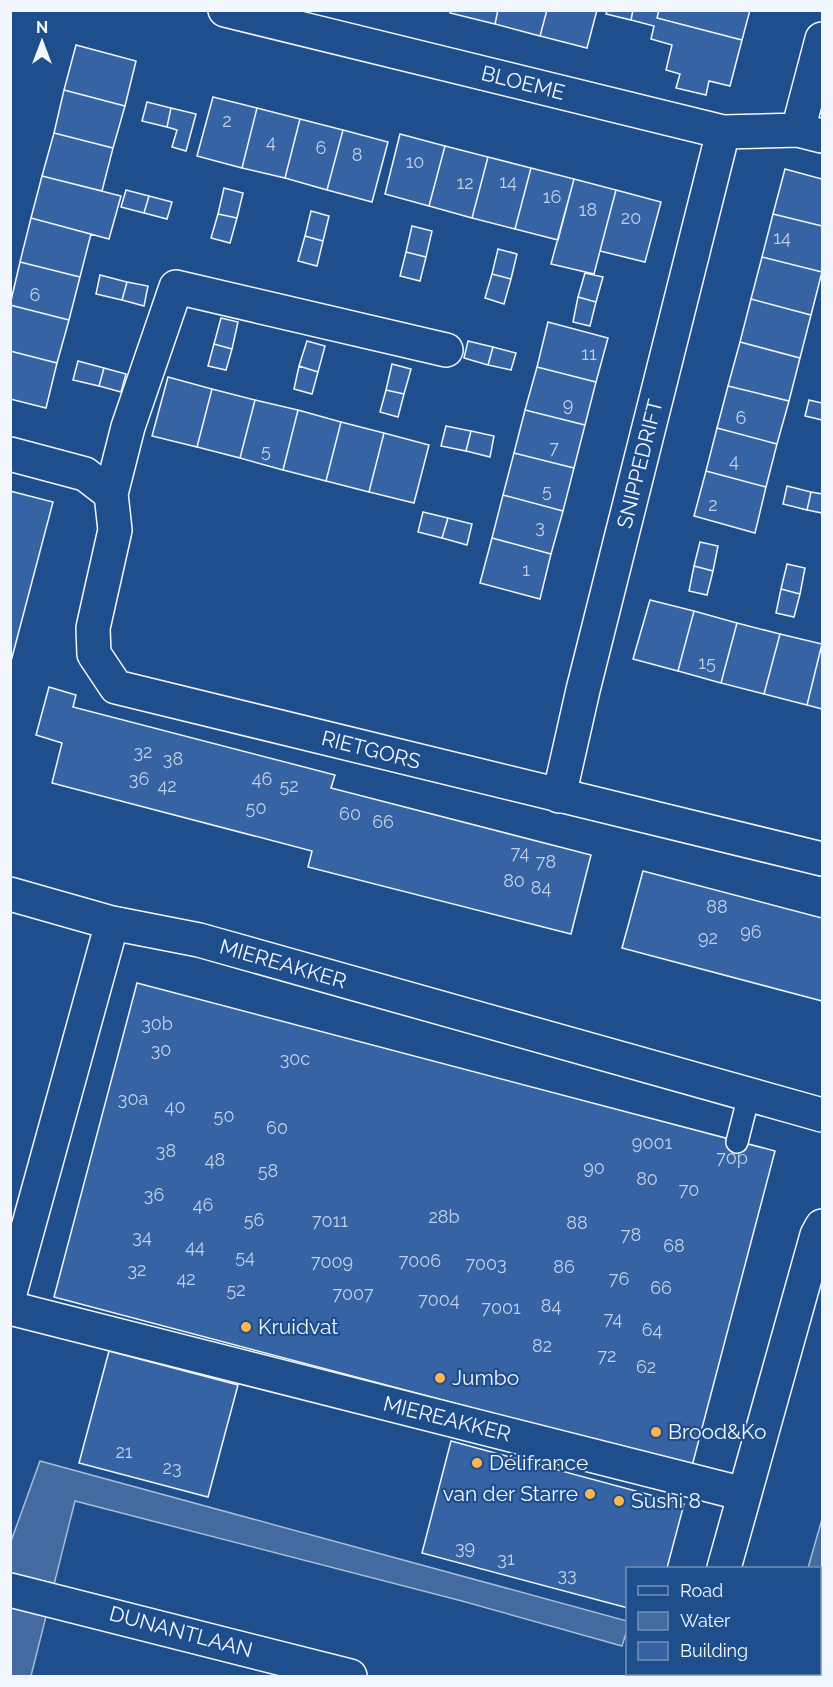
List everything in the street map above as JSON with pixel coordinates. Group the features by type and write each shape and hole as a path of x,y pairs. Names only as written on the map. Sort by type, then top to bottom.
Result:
{"street":[{"name":"BLOEME","path":"225,10 723,132 810,133"},
{"path":"810,133 822,39"},
{"name":"SNIPPEDRIFT","path":"559,796 583,690 723,132"},
{"name":"RIETGORS","path":"446,350 176,287 128,427 111,494 115,531 93,628 94,654 116,687 822,859"},
{"path":"10,454 85,474 111,494"},
{"name":"MIEREAKKER","path":"10,894 112,923 199,940 822,1115"},
{"path":"10,1293 112,923"},
{"path":"725,1567 817,1235 822,1226"},
{"name":"MIEREAKKER","path":"10,1308 744,1494"},
{"name":"DUNANTLAAN","path":"10,1590 69,1604 303,1670 350,1677"}],"lane":[{"path":"737,1142 749,1095"}],"water":[{"path":"40,1461 626,1621 626,1633 622,1646 462,1601 75,1501 31,1676 11,1676 10,1544"},
{"path":"822,1519 822,1581 821,1567 808,1567"},
{"path":"822,1581 822,1676 804,1676 821,1675"}],"building":[{"path":"450,10 498,10 495,24 450,13"},
{"path":"498,10 547,10 540,36 495,24"},
{"path":"547,10 597,10 587,48 540,36"},
{"path":"607,10 633,10 631,20 606,14"},
{"path":"633,10 659,10 657,18 742,40 730,86 709,81 706,95 676,88 680,74 666,70 672,45 651,39 654,26 631,20"},
{"path":"659,10 750,10 742,40 657,18"},
{"path":"76,45 136,61 125,106 64,90"},
{"path":"64,90 125,106 113,148 54,133"},
{"path":"213,97 257,108 242,168 197,156"},
{"path":"147,102 171,108 167,127 142,121"},
{"path":"171,108 196,114 186,151 172,147 177,130 167,127"},
{"path":"257,108 300,119 285,178 242,168"},
{"path":"300,119 343,130 327,190 285,178"},
{"path":"343,130 388,142 372,202 327,190"},
{"path":"54,133 113,148 102,191 42,176"},
{"path":"400,134 445,146 429,206 385,194"},
{"path":"445,146 488,157 472,218 429,206"},
{"path":"488,157 531,168 515,229 472,218"},
{"path":"531,168 574,179 558,240 515,229"},
{"path":"785,169 822,179 822,226 773,214"},
{"path":"42,176 121,196 109,239 31,218"},
{"path":"574,179 616,190 594,274 551,264"},
{"path":"224,188 243,193 237,218 218,214"},
{"path":"126,190 149,196 144,213 121,207"},
{"path":"616,190 661,202 645,262 600,251"},
{"path":"149,196 172,202 167,219 144,213"},
{"path":"311,211 329,216 323,241 305,236"},
{"path":"218,214 237,218 230,243 211,238"},
{"path":"773,214 822,226 822,272 762,257"},
{"path":"31,218 91,234 80,277 20,262"},
{"path":"412,226 432,231 426,257 406,252"},
{"path":"305,236 323,241 317,266 298,261"},
{"path":"498,249 517,254 511,279 492,274"},
{"path":"406,252 426,257 420,281 400,276"},
{"path":"762,257 822,272 811,315 751,299"},
{"path":"20,262 80,277 69,320 10,305"},
{"path":"585,273 603,277 596,302 578,297"},
{"path":"492,274 511,279 504,304 485,298"},
{"path":"100,275 127,282 122,300 96,294"},
{"path":"127,282 148,286 144,306 122,300"},
{"path":"578,297 596,302 590,326 573,322"},
{"path":"751,299 811,315 800,358 740,342"},
{"path":"10,305 69,320 57,363 10,351"},
{"path":"221,318 238,322 232,349 214,344"},
{"path":"548,322 608,338 596,382 537,367"},
{"path":"307,341 325,346 318,372 299,366"},
{"path":"468,341 493,347 488,365 464,358"},
{"path":"740,342 800,358 789,401 728,386"},
{"path":"214,344 232,349 226,370 208,366"},
{"path":"493,347 516,353 511,370 488,365"},
{"path":"10,351 57,363 46,408 10,399"},
{"path":"78,361 104,368 99,386 73,380"},
{"path":"392,364 411,369 404,394 386,390"},
{"path":"299,366 318,372 312,394 294,389"},
{"path":"537,367 596,382 585,425 525,410"},
{"path":"104,368 126,374 121,392 99,386"},
{"path":"168,377 212,389 197,447 152,436"},
{"path":"728,386 789,401 777,444 717,428"},
{"path":"212,389 255,400 240,458 197,447"},
{"path":"386,390 404,394 398,417 380,412"},
{"path":"255,400 298,410 283,470 240,458"},
{"path":"809,400 822,403 822,420 805,416"},
{"path":"298,410 341,422 326,481 283,470"},
{"path":"525,410 585,425 574,468 514,453"},
{"path":"341,422 384,433 369,492 326,481"},
{"path":"446,426 471,431 466,451 441,446"},
{"path":"717,428 777,444 766,487 706,471"},
{"path":"471,431 494,436 490,457 466,451"},
{"path":"384,433 429,445 414,503 369,492"},
{"path":"514,453 574,468 563,511 503,495"},
{"path":"706,471 766,487 755,533 694,516"},
{"path":"787,486 811,492 807,510 783,504"},
{"path":"10,491 53,502 10,665"},
{"path":"811,492 822,494 822,513 807,510"},
{"path":"503,495 563,511 551,554 492,538"},
{"path":"423,512 448,518 442,538 418,532"},
{"path":"448,518 472,524 467,545 442,538"},
{"path":"492,538 551,554 540,599 480,583"},
{"path":"700,542 718,546 713,571 694,566"},
{"path":"787,564 805,568 800,594 781,589"},
{"path":"694,566 713,571 707,595 689,591"},
{"path":"781,589 800,594 794,617 776,613"},
{"path":"650,600 694,611 678,671 633,659"},
{"path":"694,611 737,623 721,683 678,671"},
{"path":"737,623 780,634 764,694 721,683"},
{"path":"780,634 822,644 807,705 764,694"},
{"path":"822,644 822,709 807,705"},
{"path":"49,687 76,695 73,707 335,775 331,788 591,855 571,934 308,867 312,851 52,783 62,743 36,735"},
{"path":"643,871 822,918 822,1001 622,948"},
{"path":"137,983 775,1151 692,1466 54,1297"},
{"path":"109,1351 238,1385 208,1497 79,1463"},
{"path":"451,1441 684,1504 667,1567 626,1567 626,1607 422,1553"}],"place":[{"name":"Kruidvat","path":"246,1327"},
{"name":"Jumbo","path":"440,1378"},
{"name":"Brood&Ko","path":"656,1432"},
{"name":"Délifrance","path":"477,1463"},
{"name":"van der Starre","path":"590,1494"},
{"name":"Sushi 8","path":"619,1501"}]}
